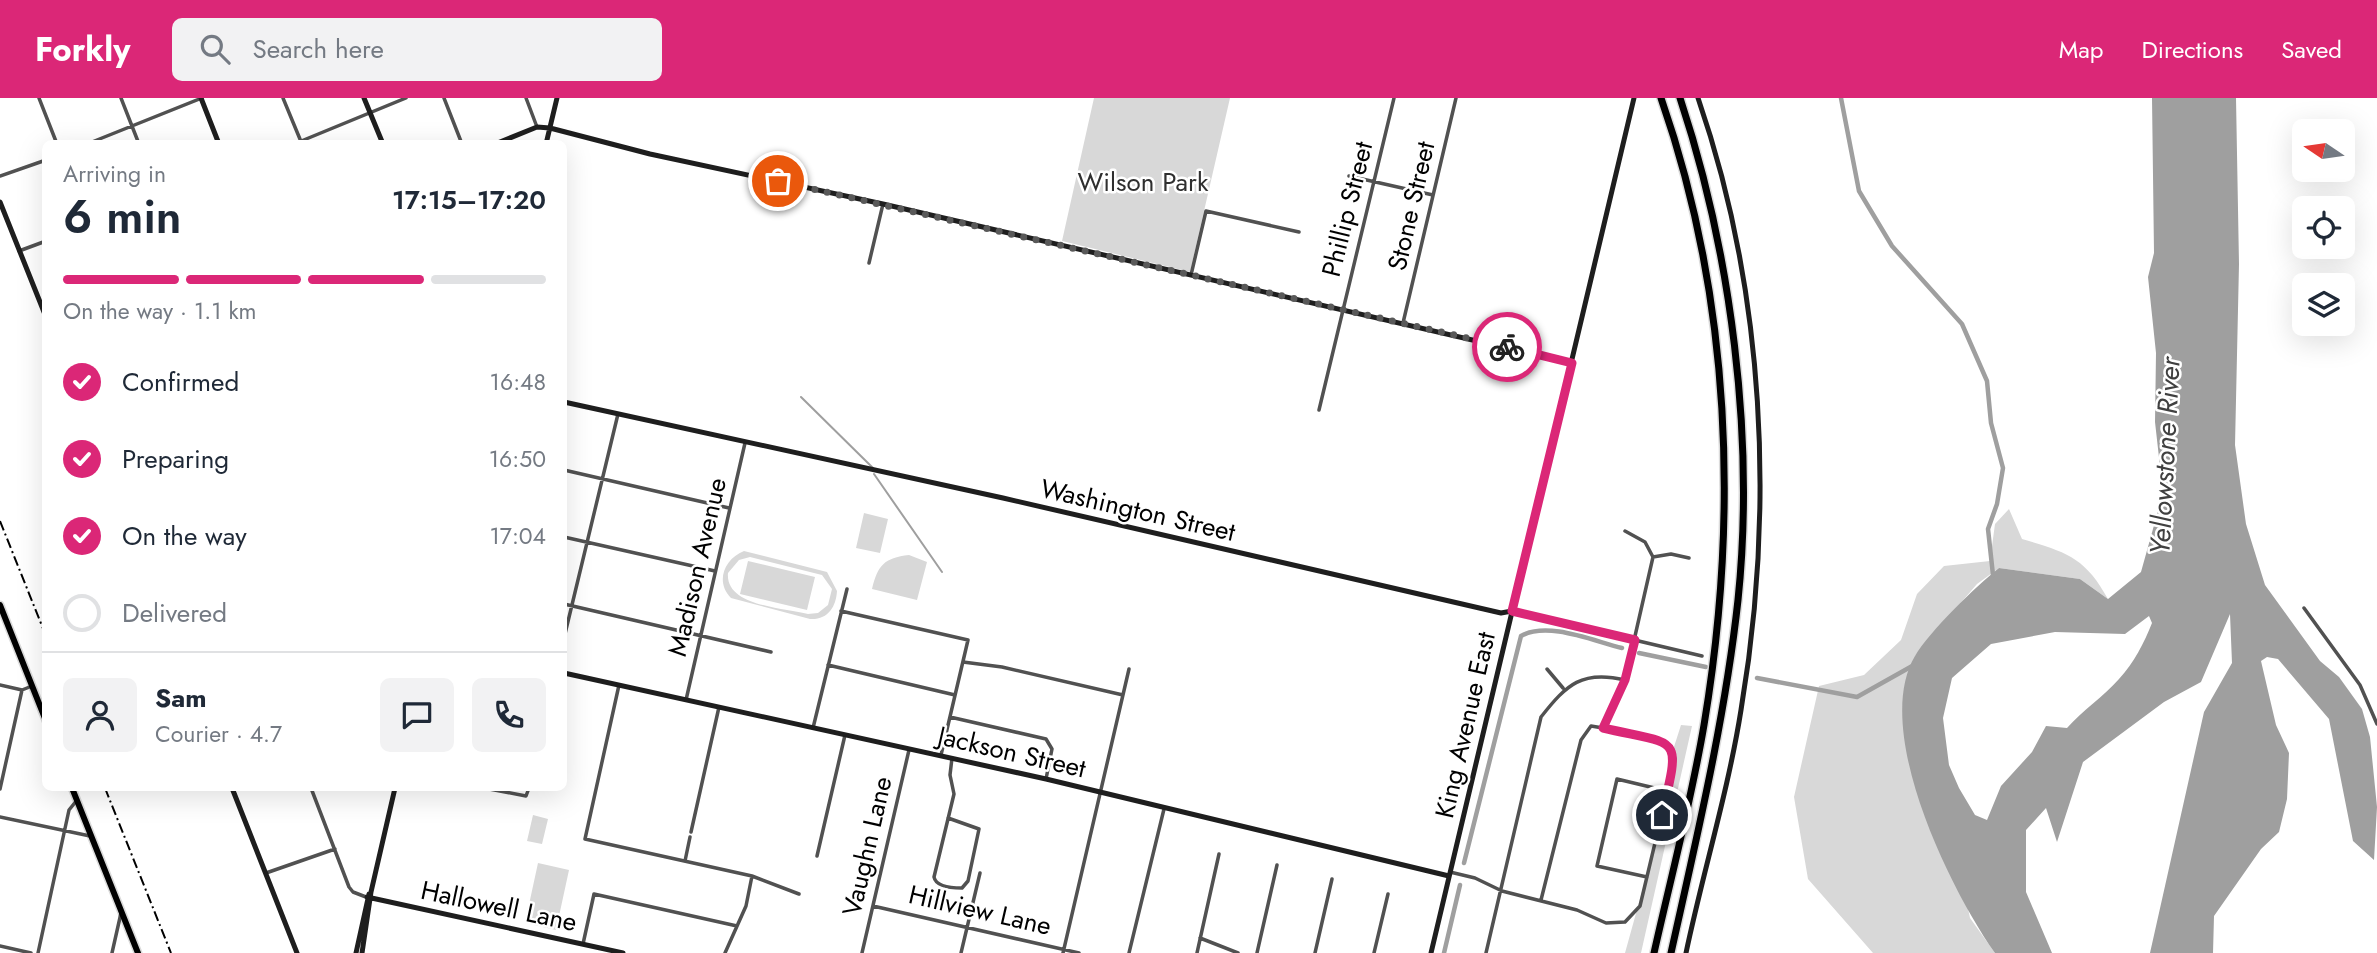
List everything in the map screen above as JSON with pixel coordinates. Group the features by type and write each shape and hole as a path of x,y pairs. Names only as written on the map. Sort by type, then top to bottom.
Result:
{"highway":[{"path":"1654,953 1703,727 1725,533 1723,425 1713,319 1690,198 1661,98"},
{"path":"1671,953 1719,731 1738,597 1741,534 1738,384 1731,318 1707,196 1680,98"}],"main road":[{"path":"0,605 42,711"},
{"path":"73,791 138,953"}],"street":[{"path":"39,98 55,140"},
{"path":"121,98 138,140"},
{"path":"96,140 202,98 218,140"},
{"path":"283,98 301,140"},
{"path":"365,98 381,140"},
{"path":"306,140 406,98"},
{"path":"444,98 460,140"},
{"path":"526,98 537,127"},
{"path":"547,140 557,98"},
{"name":"Phillip Street","path":"1319,410 1394,98"},
{"name":"Stone Street","path":"1404,323 1457,98"},
{"name":"King Avenue East","path":"1431,953 1634,98"},
{"path":"1686,953 1741,713 1754,620 1760,496 1758,420 1741,272 1724,186 1698,98"},
{"path":"505,140 537,127 550,128 639,152 883,204 1572,363"},
{"path":"0,176 42,161"},
{"path":"1349,176 1433,195"},
{"path":"0,202 42,307"},
{"path":"869,263 883,204"},
{"path":"1191,275 1206,211 1299,232"},
{"path":"19,251 42,242"},
{"name":"Washington Street","path":"567,403 1003,498 1501,613 1512,611 1702,656"},
{"path":"567,624 618,414"},
{"name":"Madison Avenue","path":"686,700 745,443"},
{"path":"567,471 730,508"},
{"path":"1603,728 1625,680 1653,558 1645,542 1625,531"},
{"path":"567,538 715,571"},
{"path":"1653,558 1671,554 1689,558"},
{"path":"813,729 846,589"},
{"path":"567,605 701,634 771,653"},
{"path":"2304,607 2360,685 2377,724"},
{"path":"841,611 968,640 941,755"},
{"path":"963,662 1002,667 1123,695"},
{"path":"828,665 956,695"},
{"path":"1064,951 1129,669"},
{"path":"1547,669 1563,688"},
{"name":"Jackson Street","path":"567,674 941,755 1164,809 1475,878 1502,891 1577,909 1606,923 1617,924 1634,915 1640,906 1647,877"},
{"path":"1486,953 1539,716 1563,688 1582,679 1602,675 1625,680"},
{"path":"0,685 22,690 32,686"},
{"path":"619,685 585,839 752,876 799,894"},
{"path":"0,789 22,690"},
{"path":"685,861 719,707"},
{"path":"950,718 1046,739 1052,749 1046,779"},
{"path":"1541,900 1581,740 1591,726 1665,742 1673,750 1675,759 1668,791 1647,877 1597,866 1617,779 1668,791"},
{"path":"817,856 845,735"},
{"name":"Vaughn Lane","path":"862,953 909,748"},
{"path":"948,818 979,829 968,881 962,888 934,880 954,790 950,775 952,758"},
{"path":"233,791 297,953"},
{"path":"312,791 349,887 353,892 370,896"},
{"path":"356,953 394,791"},
{"path":"499,791 523,796 528,791"},
{"path":"38,953 71,807 77,800"},
{"path":"1129,953 1164,809"},
{"path":"0,817 92,836"},
{"path":"266,873 335,849"},
{"path":"1196,953 1219,854"},
{"path":"1257,953 1277,865"},
{"path":"961,953 980,873"},
{"path":"726,953 746,906 752,876"},
{"path":"1315,953 1332,879"},
{"path":"583,944 594,894 737,926"},
{"path":"1374,953 1388,894"},
{"path":"362,953 370,896"},
{"name":"Hallowell Lane","path":"370,896 622,953"},
{"name":"Hillview Lane","path":"873,906 1079,953"},
{"path":"111,953 121,911"},
{"path":"1200,938 1238,953"},
{"path":"0,946 32,953"}],"green space":[{"name":"Wilson Park","path":"1094,98 1230,98 1190,272 1062,241"},
{"path":"2009,509 2022,539 2073,558 2091,574 2108,599 2080,579 1999,568 1977,584 1915,656 1970,918 1995,953 1873,953 1808,879 1794,797 1819,686 1864,675 1901,640 1917,594 1944,566 1990,561 1995,524"},
{"path":"864,513 888,519 880,553 856,548"},
{"path":"744,551 827,572 837,591 833,607 826,615 810,619 731,598 723,585 723,578 727,565","holes":["750,557 822,575 832,589 828,605 818,613 808,614 746,599 730,584 728,573 739,560"]},
{"path":"909,555 927,562 917,600 872,589 883,564"},
{"path":"748,561 815,577 807,610 740,594"},
{"path":"1681,725 1692,726 1641,953 1625,953 1676,769 1673,750"},
{"path":"533,815 548,819 542,844 527,841"},
{"path":"538,863 569,870 556,930 525,923"}],"water":[{"name":"Yellowstone River","path":"2152,98 2236,98 2239,264 2235,445 2246,524 2265,585 2320,661 2339,677 2362,709 2370,737 2377,807 2374,860 2353,841 2329,719 2278,659 2267,657 2261,661 2276,725 2289,753 2287,799 2279,832 2261,849 2214,916 2213,953 2150,953 2204,712 2232,663 2230,614 2201,682 2164,702 2083,762 2057,842 2046,808 2026,830 2026,892 2052,953 1995,953 1958,891 1922,809 1909,766 1903,725 1904,687 1915,656 1922,646 1954,610 1999,568 2080,579 2108,599 2141,572 2163,493 2155,422 2156,353 2148,277 2154,253","holes":["2149,616 2152,623 2138,652 2119,679 2067,728 2046,726 2032,752 2001,786 1987,820 1975,815 1949,765 1943,718 1952,678 1991,644 2055,632 2125,634"]}],"waterway":[{"path":"1841,98 1859,191 1892,246 1962,324 1987,381 1991,423 2003,468 1997,504 1988,529 1993,575"},
{"path":"801,397 873,468"},
{"path":"874,474 942,572"},
{"path":"1464,863 1521,636 1532,632 1557,631 1622,648"},
{"path":"1639,653 1706,667"},
{"path":"1757,678 1857,697 1914,665"},
{"path":"1444,953 1460,885"}],"railway":[{"path":"0,521 42,626"},
{"path":"106,791 171,953"}],"way so far":[{"path":"778,181 1507,347"}],"route":[{"path":"1507,347 1572,363 1512,611 1635,640 1625,680 1603,728 1665,742 1673,750 1675,759 1662,815"}]}
